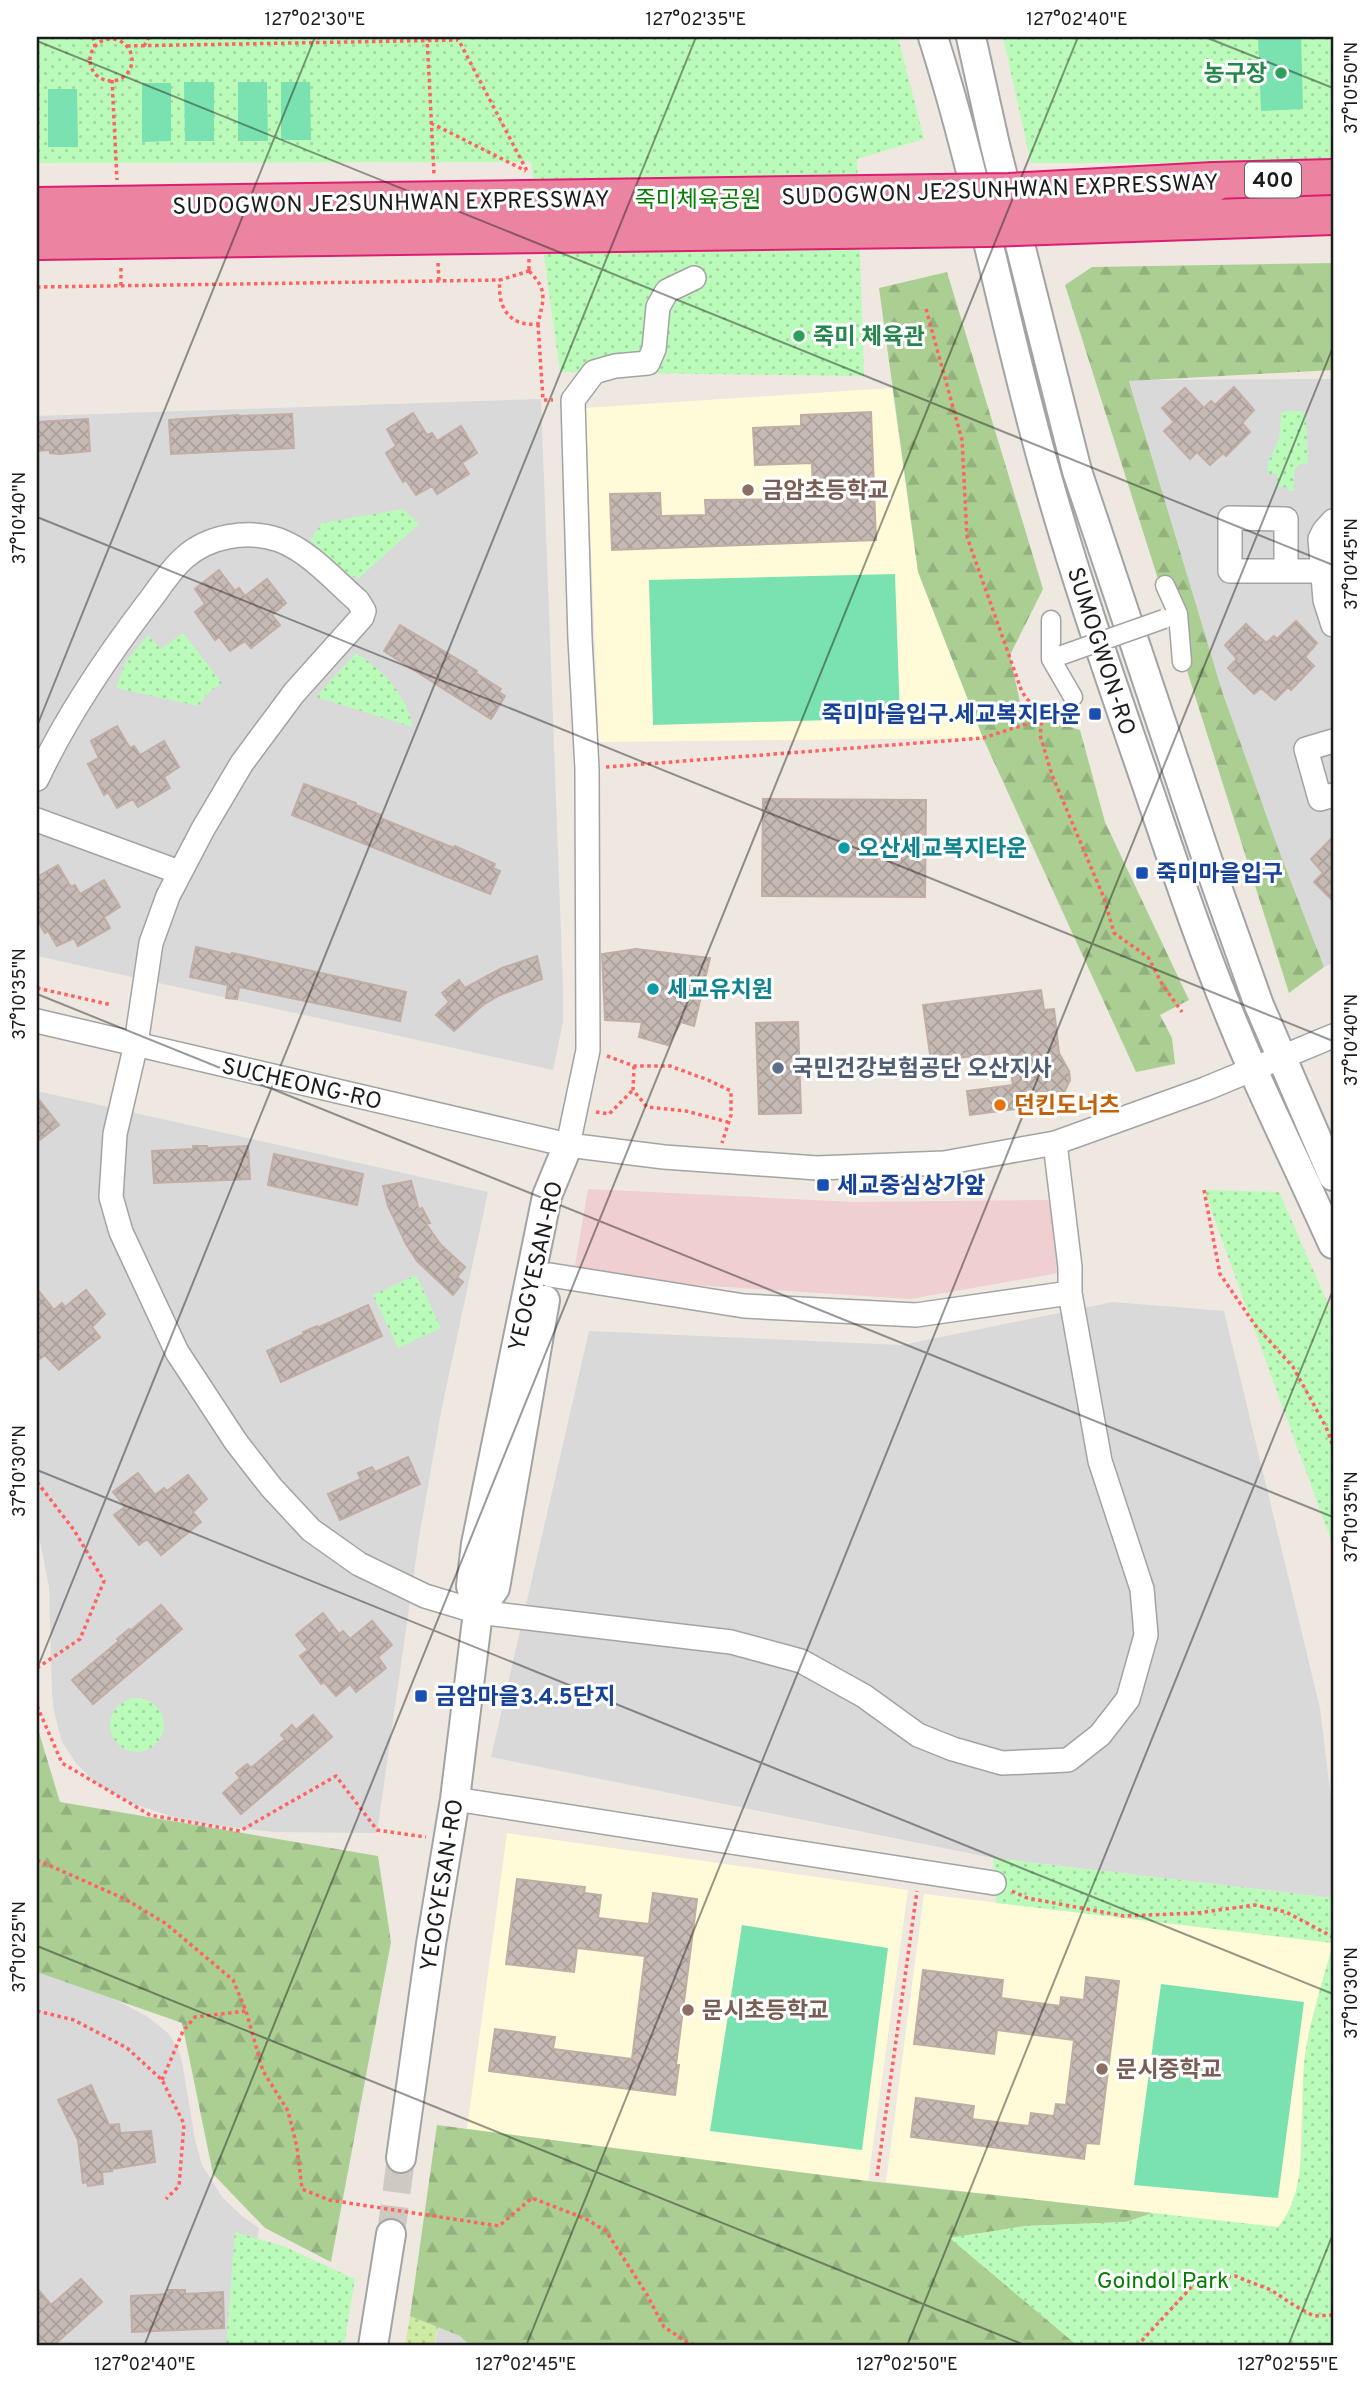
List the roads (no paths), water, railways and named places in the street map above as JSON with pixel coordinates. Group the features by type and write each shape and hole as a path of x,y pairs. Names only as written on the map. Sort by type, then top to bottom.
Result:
{"highway":[{"name":"SUDOGWON JE2SUNHWAN EXPRESSWAY","path":"37,207 1009,193 1214,182 1333,179"},
{"name":"SUDOGWON JE2SUNHWAN EXPRESSWAY","path":"37,240 988,227 1333,215"}],"street":[{"name":"SUMOGWON-RO","path":"933,37 953,97 1046,477 1116,696 1178,878 1252,1068 1333,1244"},
{"name":"SUMOGWON-RO","path":"971,37 995,145 1077,471 1259,1005 1333,1176"},
{"path":"568,1145 588,1050 587,768 573,400 594,372 615,366 648,363 654,349 658,307 667,291 694,278"},
{"path":"1333,521 1320,539 1325,600 1333,625"},
{"path":"37,779 62,731 118,642 184,558 213,540 256,535 278,540 299,550 358,601 364,611 362,617 294,693 242,763 178,872 167,896 151,943 136,1044 115,1134 111,1197 121,1232 177,1352 236,1442 271,1487 312,1530 359,1564 425,1596 478,1612 731,1642 801,1661 864,1696 918,1735 953,1749 1002,1763 1068,1760 1100,1735 1128,1699 1146,1634 1142,1589 1100,1461 1070,1293 1070,1267 1055,1143"},
{"path":"1286,571 1321,571"},
{"path":"1165,585 1182,662"},
{"path":"1056,657 1171,616"},
{"path":"1051,620 1056,657 1073,696"},
{"path":"1333,741 1306,749 1320,799 1333,795"},
{"path":"37,820 178,872"},
{"name":"SUCHEONG-RO","path":"37,1021 568,1145 664,1157 817,1168 944,1163 1055,1143 1205,1089 1281,1056"},
{"path":"1281,1056 1333,1035"},
{"name":"YEOGYESAN-RO","path":"478,1612 495,1588 566,1199 568,1145"},
{"name":"YEOGYESAN-RO","path":"401,2158 455,1799 478,1612 471,1586 476,1544 547,1196 568,1145"},
{"path":"550,1275 744,1306 916,1315 1070,1293"},
{"path":"455,1799 994,1883"},
{"path":"373,2346 391,2234"}],"tunnel":[{"path":"391,2234 401,2158"}],"place":[{"name":"농구장","path":"1281,73"},
{"name":"죽미 체육관","path":"799,336"},
{"name":"금암초등학교","path":"748,490"},
{"name":"죽미마을입구.세교복지타운","path":"1095,714"},
{"name":"오산세교복지타운","path":"844,848"},
{"name":"죽미마을입구","path":"1142,873"},
{"name":"세교유치원","path":"653,989"},
{"name":"국민건강보험공단 오산지사","path":"778,1068"},
{"name":"던킨도너츠","path":"1000,1105"},
{"name":"세교중심상가앞","path":"823,1185"},
{"name":"금암마을3.4.5단지","path":"421,1696"},
{"name":"문시초등학교","path":"688,2010"},
{"name":"문시중학교","path":"1102,2069"}],"park label":[{"name":"죽미체육공원","path":"698,199"},
{"name":"Goindol Park","path":"1163,2280"}]}
